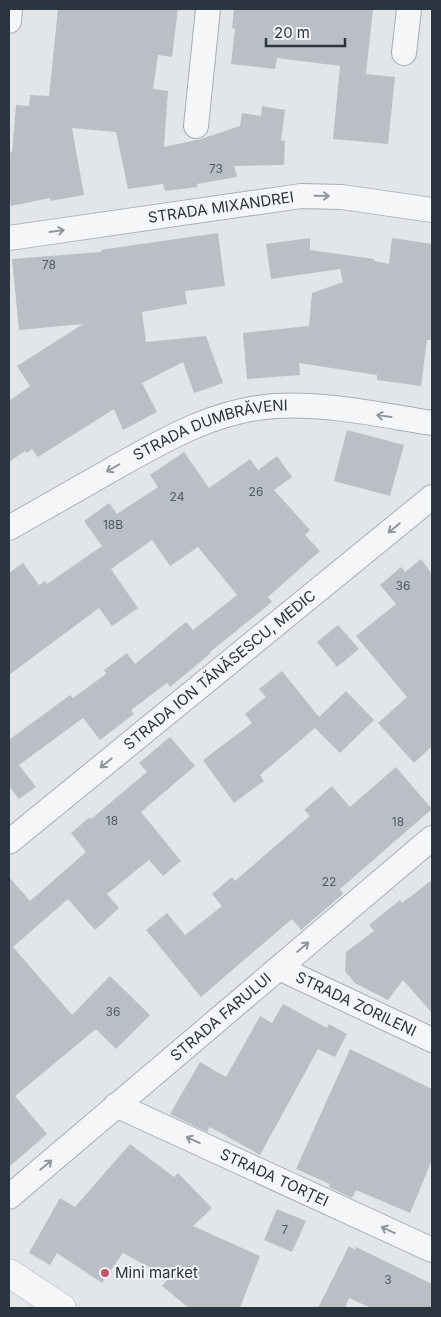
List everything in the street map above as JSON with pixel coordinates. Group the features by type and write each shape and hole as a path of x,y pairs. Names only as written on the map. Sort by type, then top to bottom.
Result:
{"street":[{"path":"9,21 10,9"},
{"path":"196,126 208,9"},
{"path":"404,53 409,9"},
{"name":"STRADA MIXANDREI","path":"9,238 301,196 342,196 432,210"},
{"name":"STRADA DUMBRĂVENI","path":"9,528 166,439 227,414 272,406 315,406 432,423"},
{"name":"STRADA ION TĂNĂSESCU, MEDIC","path":"9,842 432,497"},
{"name":"STRADA FARULUI","path":"9,1197 432,838"},
{"name":"STRADA ZORILENI","path":"279,968 432,1040"},
{"name":"STRADA TORȚEI","path":"116,1105 432,1250"},
{"path":"9,1273 62,1308"}],"building":[{"path":"58,9 178,9 172,57 158,55 153,89 168,91 164,147 201,139 240,126 242,113 261,116 262,106 285,110 281,141 285,140 284,165 234,166 237,177 197,184 198,187 165,191 163,184 128,189 116,132 72,128 84,195 50,201 50,198 11,206 9,194 9,153 12,152 16,105 29,106 30,95 49,96"},
{"path":"234,9 373,9 366,74 395,77 388,144 333,139 340,66 277,58 275,69 231,64 235,29 232,28"},
{"path":"218,233 225,286 185,291 187,304 142,312 146,342 206,336 223,383 194,393 183,362 142,383 157,412 123,430 114,409 38,457 32,449 27,453 25,451 9,462 9,401 30,386 17,366 83,324 19,330 12,259 101,252 101,250"},
{"path":"310,238 310,250 374,259 374,261 389,264 392,238 432,244 432,340 427,340 421,386 377,380 377,375 299,363 300,375 247,379 243,333 309,326 312,293 343,282 340,269 271,279 266,244"},
{"path":"347,430 404,445 390,496 334,481"},
{"path":"184,452 209,488 250,459 258,470 277,456 292,477 274,490 310,530 305,535 320,551 268,597 272,602 170,687 167,683 131,710 134,714 100,740 83,718 19,765 36,787 19,799 9,786 9,740 70,695 73,698 106,674 104,670 127,653 135,664 186,622 193,630 237,595 198,547 170,566 152,540 111,569 138,608 112,626 99,608 9,675 9,573 23,563 39,585 45,581 47,584 102,546 84,521 109,503 117,514 158,487 150,475"},
{"path":"421,559 432,574 432,746 414,763 378,723 407,697 356,636 396,604 380,585 401,567 405,572"},
{"path":"338,625 359,649 337,667 317,642"},
{"path":"282,671 319,717 346,691 374,720 340,753 315,728 260,775 264,781 234,803 203,760 252,723 245,714 266,697 259,689"},
{"path":"170,737 195,766 141,812 181,861 163,876 149,860 107,894 119,908 95,930 68,899 13,947 72,1015 110,976 150,1015 116,1049 96,1029 15,1096 47,1134 9,1167 9,877 30,901 86,852 71,833 90,817 91,819 147,772 139,763"},
{"path":"396,767 432,809 340,889 343,894 301,930 292,919 201,997 146,930 167,913 185,935 222,906 212,894 232,877 235,881 310,816 304,810 332,786 350,807"},
{"path":"432,880 432,1013 403,980 388,1000 355,983 345,971 346,952 374,931 369,925 400,900 402,903"},
{"path":"283,1004 327,1028 329,1024 347,1034 335,1057 318,1049 260,1155 210,1127 207,1132 170,1114 200,1062 226,1077 260,1016 272,1023"},
{"path":"350,1049 432,1089 432,1160 410,1213 356,1190 352,1198 329,1187 330,1184 296,1169"},
{"path":"130,1144 174,1177 178,1173 212,1208 193,1226 260,1256 240,1308 189,1308 162,1286 169,1278 123,1253 102,1283 57,1253 50,1265 29,1253 60,1198 75,1207"},
{"path":"277,1209 306,1221 292,1252 264,1240"},
{"path":"349,1246 355,1250 356,1247 432,1284 432,1308 371,1308 349,1298 345,1308 318,1308"}],"place":[{"name":"Mini market","path":"105,1273"}]}
